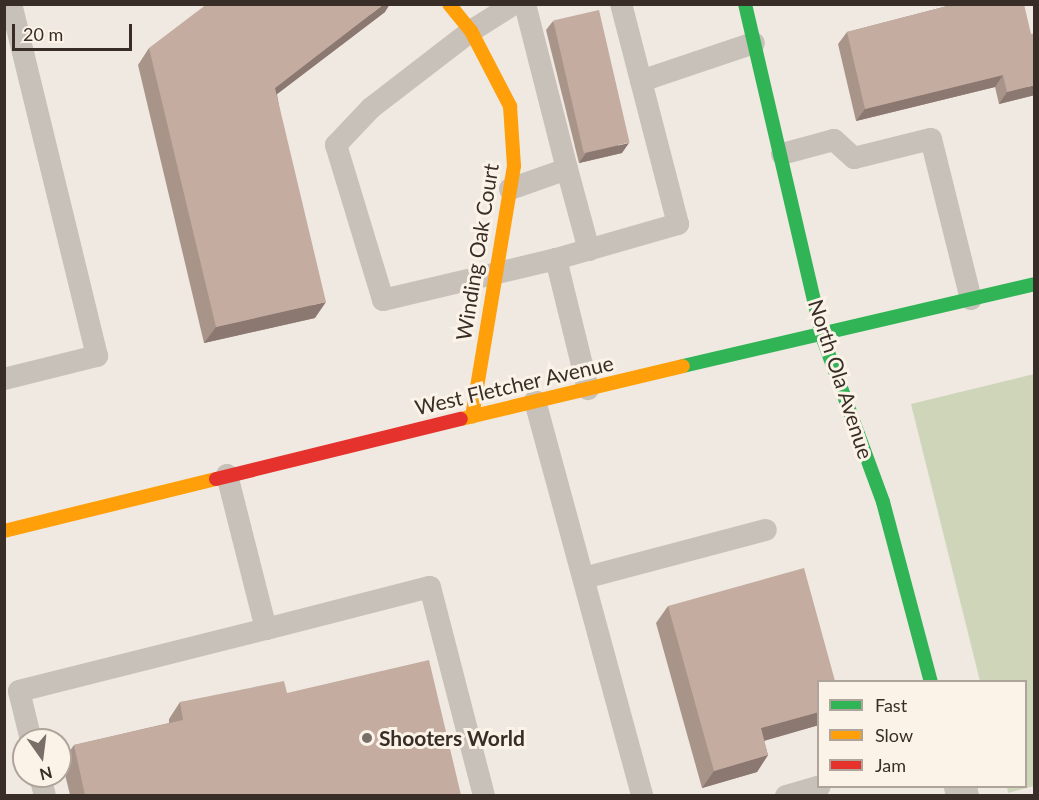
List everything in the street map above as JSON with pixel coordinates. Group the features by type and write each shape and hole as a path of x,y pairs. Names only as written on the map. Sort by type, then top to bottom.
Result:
{"street":[{"name":"Winding Oak Court","path":"449,4 471,31 510,106 514,166 472,416"},
{"name":"North Ola Avenue","path":"745,4 782,154 822,336 883,502 932,680"},
{"name":"West Fletcher Avenue","path":"4,531 472,416 822,336 1035,284"}],"lane":[{"path":"4,379 97,356 10,4"},
{"path":"514,4 471,31 371,108 336,145 383,300 556,259 678,224 621,4"},
{"path":"525,4 589,250"},
{"path":"641,81 754,43"},
{"path":"782,154 834,140 854,158 931,139 971,299"},
{"path":"510,189 567,169"},
{"path":"556,259 588,389"},
{"path":"535,401 642,795"},
{"path":"227,475 266,629"},
{"path":"584,578 766,530"},
{"path":"28,728 19,691 430,587 484,795"},
{"path":"786,795 817,787"}],"green space":[{"path":"1034,374 1034,786 1027,788 1027,680 980,680 911,404"},
{"path":"1007,788 1027,788 1008,793"}],"building":[{"path":"207,4 384,4 275,88 326,302 216,327 149,48"},
{"path":"955,4 1024,4 1031,34 1035,33 1035,85 1007,92 1003,75 865,109 847,32"},
{"path":"599,10 630,143 584,153 553,21"},
{"path":"804,568 835,680 817,680 817,713 761,728 768,755 714,771 668,606"},
{"path":"429,660 461,795 85,795 74,745 183,720 180,702 284,681 287,693"}],"traffic: fast":[{"path":"745,4 822,336 883,502 930,680"},
{"path":"683,366 1034,284"}],"traffic: slow":[{"path":"449,4 471,31 510,106 514,166 472,416"},
{"path":"461,419 683,366"},
{"path":"4,531 216,479"}],"traffic: jam":[{"path":"216,479 461,419"}],"place":[{"name":"Shooters World","path":"367,738"}]}
